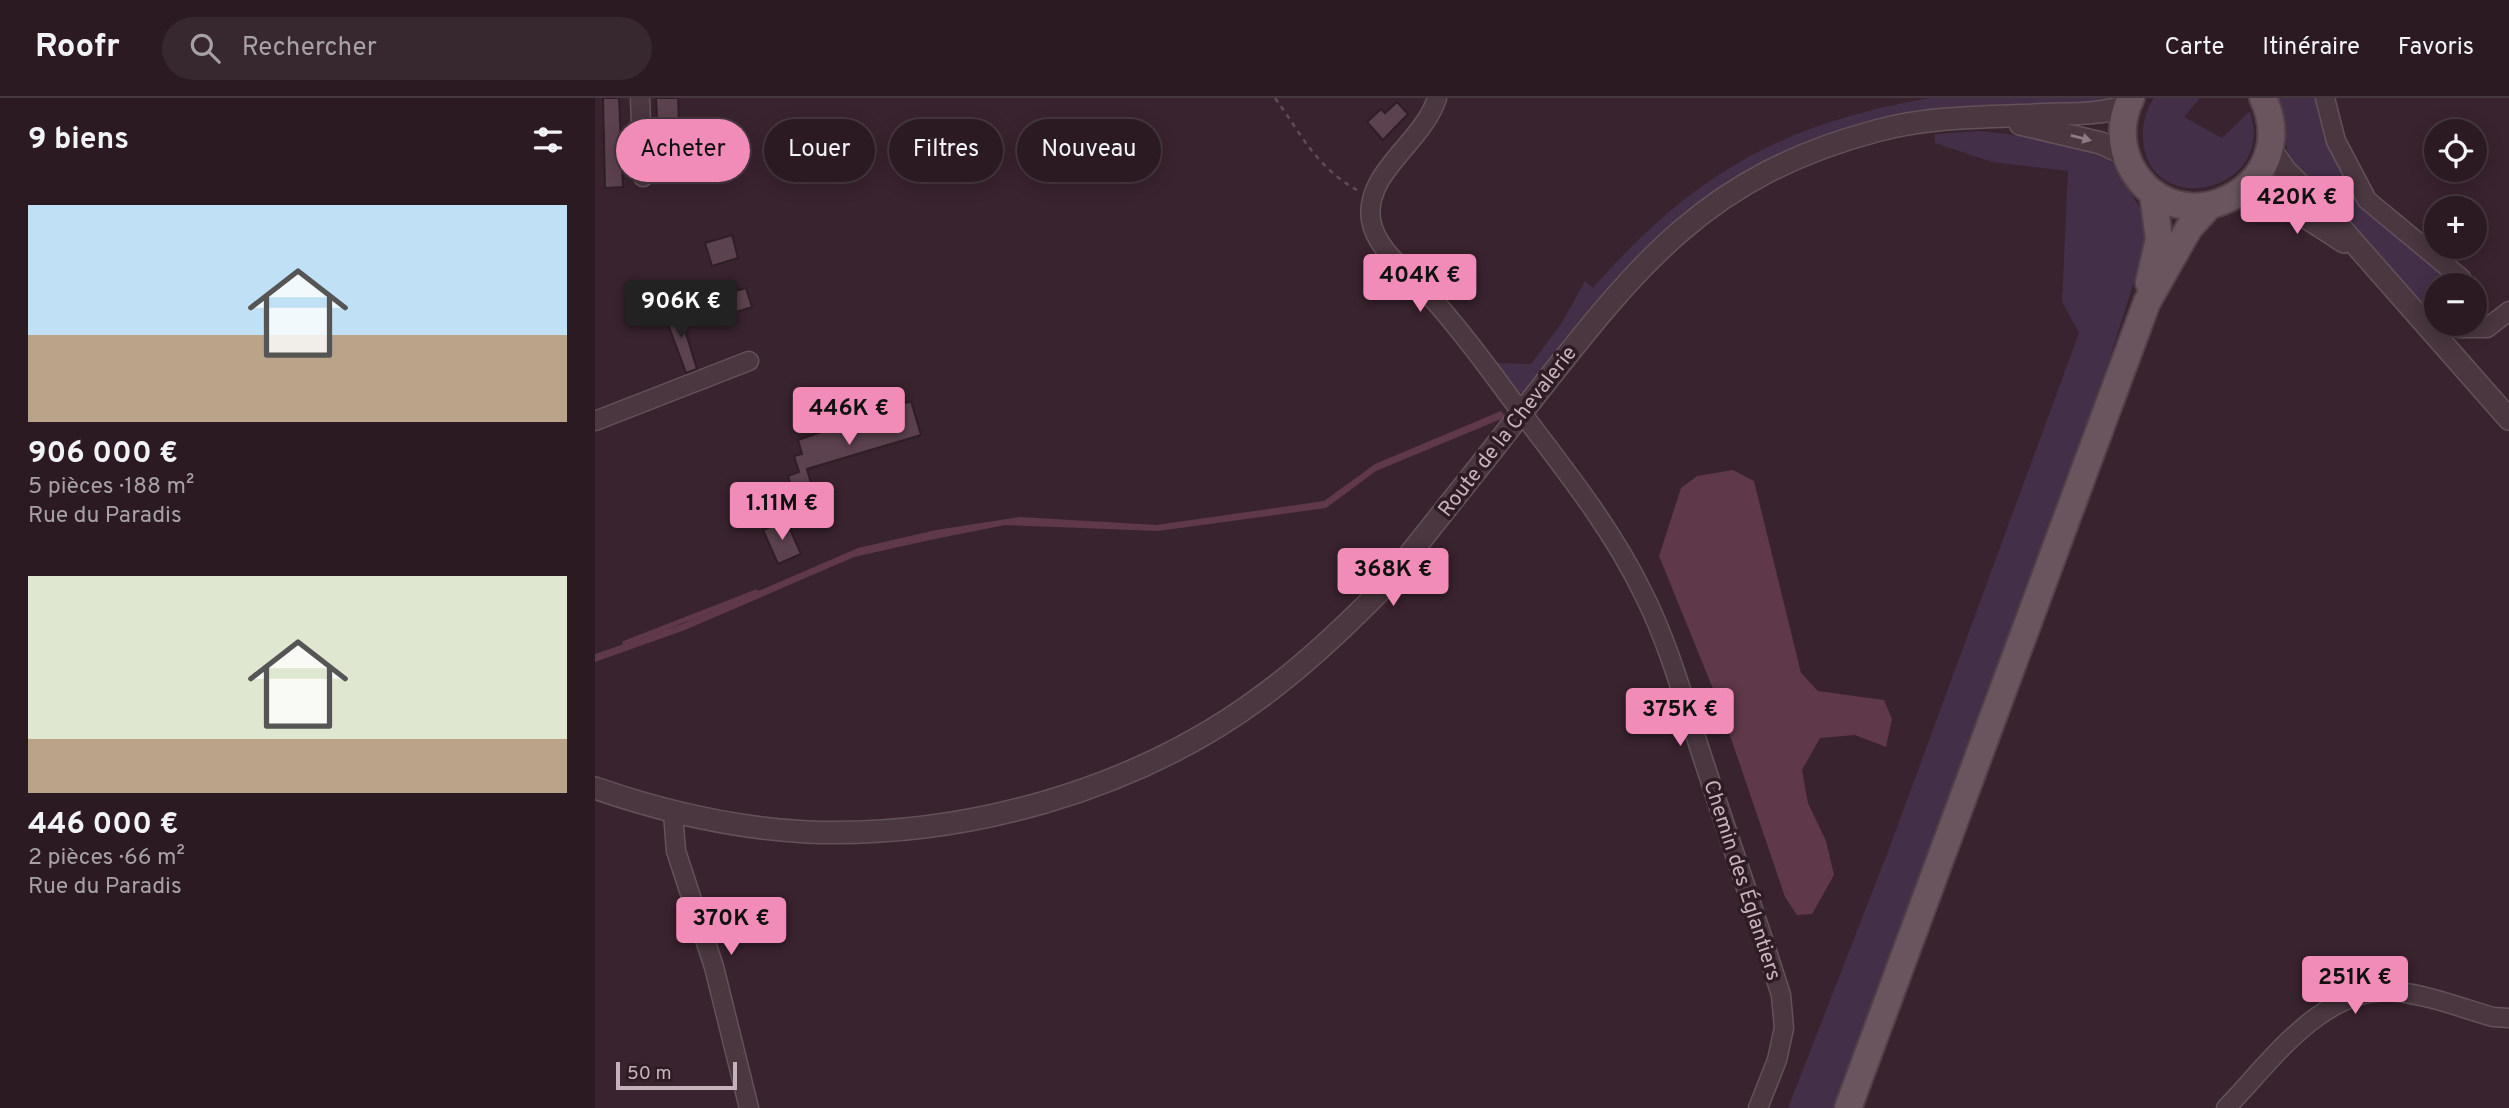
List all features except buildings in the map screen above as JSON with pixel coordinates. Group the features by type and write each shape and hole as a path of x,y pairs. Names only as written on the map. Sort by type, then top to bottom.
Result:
{"main road":[{"path":"2129,102 2122,131 2126,155 2136,176 2153,193 2190,207 2209,206 2241,192 2264,165 2270,148 2271,123 2263,98"},
{"path":"2147,302 2159,239 2153,193"},
{"path":"1848,1108 2147,302 2189,228 2209,206"}],"street":[{"path":"640,98 641,119"},
{"path":"1372,198 1379,179 1417,136 1432,114 1437,98"},
{"path":"2326,98 2336,141 2367,200 2453,273"},
{"name":"Route de la Chevalerie","path":"595,788 673,813 722,822 807,832 921,827 1032,805 1089,786 1150,761 1190,741 1260,698 1328,643 1383,588 1635,272 1689,222 1743,184 1809,153 1877,130 1913,122 2101,114 2129,102"},
{"name":"Route de la Chevalerie","path":"1990,118 2101,143 2126,155"},
{"path":"2270,148 2285,170 2509,419"},
{"path":"2241,192 2282,202 2363,254"},
{"name":"Chemin des Églantiers","path":"1372,198 1371,221 1381,244 1472,346 1603,526 1644,594 1668,651 1780,995 1784,1028 1777,1060 1758,1108"},
{"path":"2487,328 2509,311"},
{"path":"2440,341 2447,336"},
{"path":"595,421 750,360"},
{"path":"673,813 676,851 713,967 749,1108"},
{"path":"2226,1108 2318,1014 2353,996 2396,992 2493,1017 2509,1018"}],"path":[{"path":"1275,98 1313,155 1331,174 1372,198"}],"shaded area":[{"path":"1930,98 2110,98 2085,103 1999,104 1929,110 1887,118 1808,143 1734,180 1666,229 1605,290 1523,393 1513,389 1493,363 1531,364 1561,324 1585,281 1593,288 1630,248 1667,214 1704,185 1743,160 1784,139 1829,122"},
{"path":"2154,98 2200,98 2184,117 2222,138 2250,111 2253,139 2245,162 2229,178 2209,186 2186,188 2166,180 2150,164 2143,139 2145,117"},
{"path":"2278,98 2315,98 2332,154 2350,188 2375,218 2441,273 2424,273 2424,307 2294,164 2288,155"},
{"path":"1979,131 2024,136 2102,155 2113,164 2143,213 2146,244 2104,376 1833,1108 1788,1108 1889,849 2079,333 2062,302 2068,171 1992,162 1935,143 1935,134"},
{"path":"1501,411 1506,417 1376,471 1326,508 1158,531 1005,525 930,540 854,557 685,630 595,662 595,654 682,624 858,548 936,530 1020,517 1156,525 1324,501 1375,464"},
{"path":"1733,470 1754,481 1801,673 1818,691 1884,700 1892,719 1886,747 1855,735 1820,738 1802,770 1808,803 1826,841 1834,875 1812,914 1797,915 1785,897 1720,706 1659,556 1681,488 1697,476"}],"waterway":[{"path":"625,643 756,592"}]}
